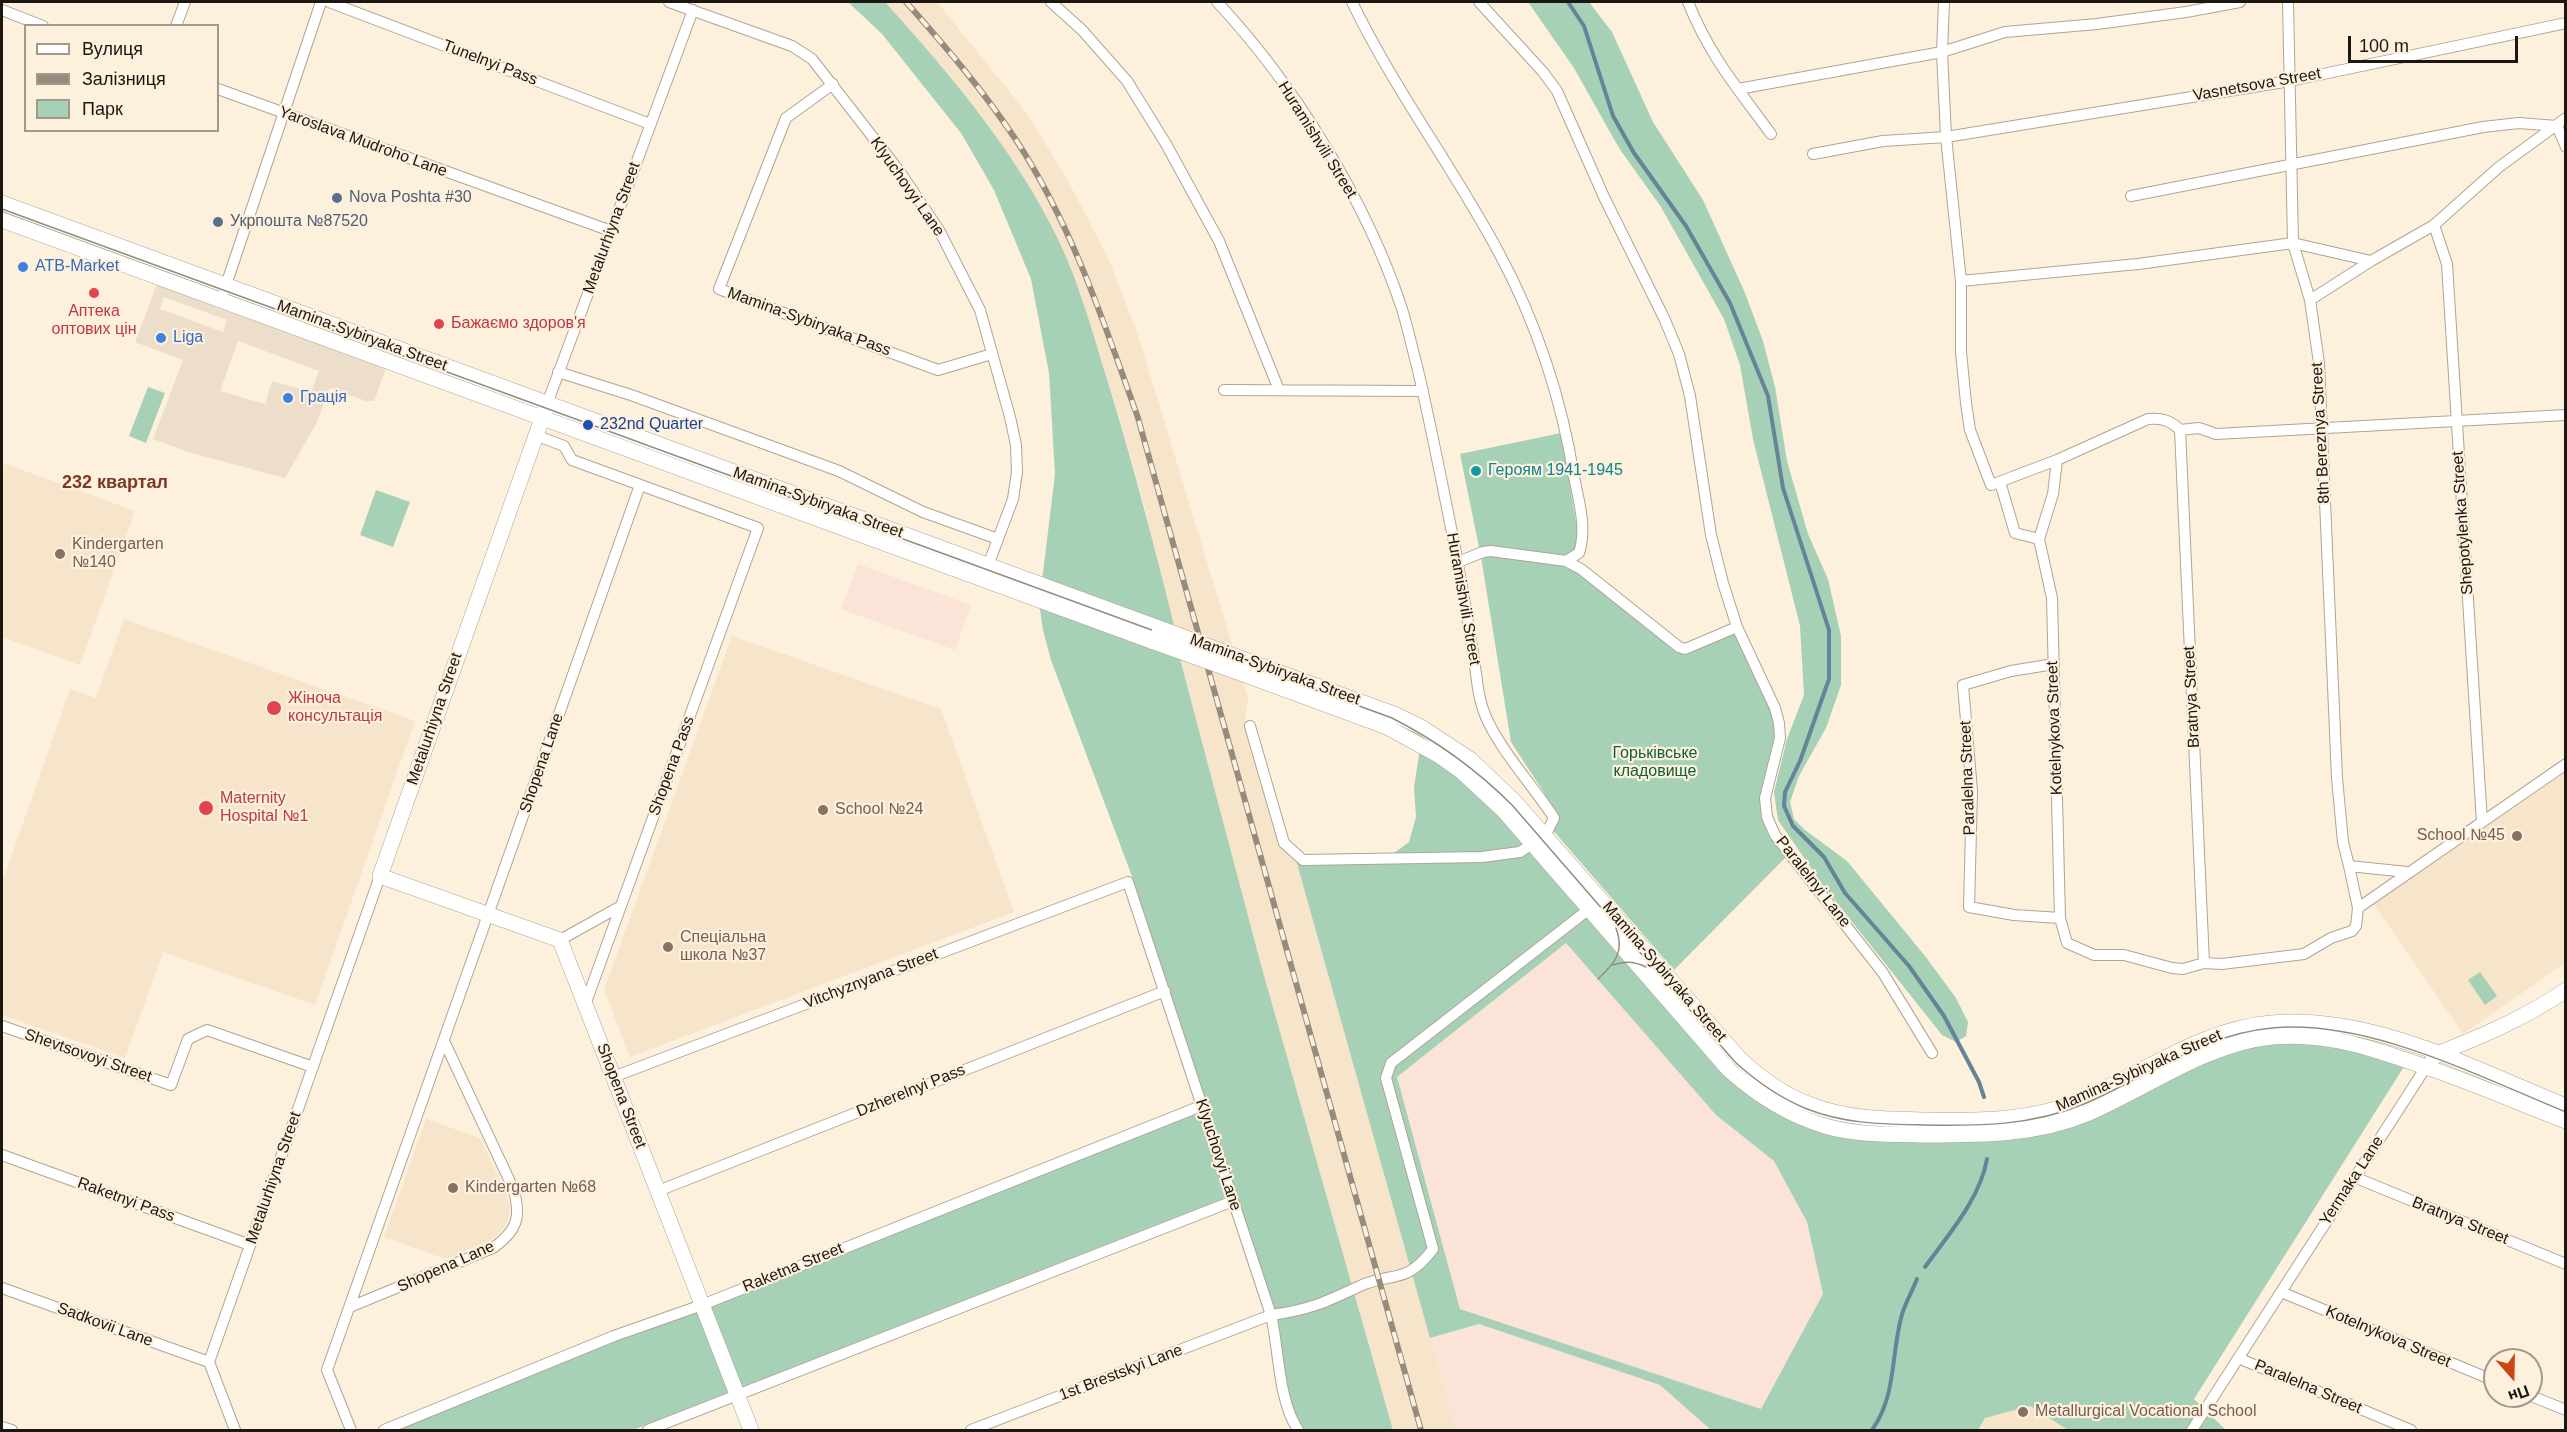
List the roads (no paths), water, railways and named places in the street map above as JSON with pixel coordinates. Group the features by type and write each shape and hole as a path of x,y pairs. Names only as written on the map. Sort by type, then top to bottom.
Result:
{"main road":[{"name":"Mamina-Sybiryaka Street","path":"2,204 223,293 1257,671 1413,740 1454,766 1539,840 1595,904 1739,1058 1755,1072 1800,1100 1851,1116 1979,1121 2032,1116 2083,1099 2209,1038 2239,1028 2270,1023 2309,1021 2347,1026 2437,1054"},
{"name":"Mamina-Sybiryaka Street","path":"2,220 223,293"},
{"name":"Metalurhiyna Street","path":"380,876 544,412"},
{"path":"380,876 560,940"},
{"name":"Mamina-Sybiryaka Street","path":"1595,904 1729,1070 1764,1098 1794,1114 1826,1126 1848,1131 1870,1134 1980,1136 2036,1130 2089,1113 2214,1051 2272,1037 2308,1036 2344,1041 2378,1049 2426,1067"},
{"name":"Shopena Street","path":"560,940 750,1431"},
{"name":"Yermaka Lane","path":"2426,1067 2437,1054 2492,1033 2565,990"},
{"path":"2437,1054 2565,1106"},
{"path":"2426,1067 2565,1121"}],"street":[{"path":"177,24 185,2"},
{"path":"223,293 321,2"},
{"name":"Tunelnyi Pass","path":"329,2 650,124"},
{"name":"Klyuchovyi Lane","path":"669,2 792,46 812,59 900,172 939,230 980,310 1014,436 1017,472 1013,499 986,572"},
{"path":"1051,2 1082,30 1127,81 1166,144 1219,241 1279,390"},
{"name":"Huramishvili Street","path":"1217,2 1265,58 1336,166 1373,235 1403,311 1423,391 1458,562 1483,708 1494,732 1554,818 1539,840"},
{"path":"1352,2 1382,60 1499,253 1526,310 1558,403 1580,509 1584,539 1579,553 1566,561"},
{"path":"1458,562 1491,551 1566,561 1581,569 1679,647 1685,649 1737,627 1711,535 1690,396 1675,345 1604,197 1557,91 1543,72 1479,2"},
{"path":"1688,2 1701,35 1720,66 1771,134"},
{"path":"1944,2 1942,52 1946,136 1961,281 1961,352 1970,430 1991,485 2056,460 2148,419 2160,418 2171,422 2180,430 2199,428 2216,434 2565,414"},
{"path":"1738,89 1942,52 2005,32 2130,20 2240,2"},
{"name":"8th Bereznya Street","path":"2288,2 2293,243 2310,300 2319,363 2337,778 2343,842 2358,908"},
{"path":"2,10 39,24"},
{"name":"Metalurhiyna Street","path":"544,412 693,10"},
{"name":"Vasnetsova Street","path":"1813,154 1883,141 1946,136 2290,81 2565,23"},
{"name":"Mamina-Sybiryaka Pass","path":"833,84 786,118 719,289 938,370 992,354"},
{"name":"Yaroslava Mudroho Lane","path":"219,89 611,231"},
{"path":"2131,196 2483,127 2561,122"},
{"path":"2561,122 2565,147"},
{"path":"2310,300 2371,261 2434,225 2499,166 2561,122"},
{"name":"Shepotylenka Street","path":"2434,225 2447,264 2482,822"},
{"path":"1961,281 2138,264 2293,243 2371,261"},
{"path":"558,372 839,471 923,512 998,539"},
{"path":"1224,390 1423,391"},
{"name":"Bratnya Street","path":"2180,430 2204,963"},
{"path":"535,435 564,446 572,460 640,485"},
{"name":"Kotelnykova Street","path":"2056,460 2053,494 2039,539 2052,598 2060,918"},
{"path":"2000,482 2015,533 2039,539"},
{"name":"Shopena Pass","path":"585,1005 758,528 640,485"},
{"name":"Shopena Lane","path":"351,1431 327,1370 640,485"},
{"name":"Paralelnyi Lane","path":"1737,627 1775,708 1779,723 1780,738 1765,798 1767,817 1776,835 1883,973 1932,1053"},
{"name":"Paralelna Street","path":"2054,664 2011,671 1963,685 1972,791 1969,907 2014,915 2060,918"},
{"path":"1250,726 1284,843 1303,860 1482,858 1520,852 1539,840"},
{"path":"2060,918 2067,943 2094,955 2124,955 2172,968 2183,969 2204,963 2222,964 2304,954 2331,938 2352,931 2356,926 2358,908 2565,764"},
{"path":"2349,866 2407,872"},
{"name":"Metalurhiyna Street","path":"209,1362 380,876"},
{"name":"Klyuchovyi Lane","path":"1128,882 1201,1106 1219,1151 1271,1315 1276,1336 1279,1374 1293,1429"},
{"name":"Vitchyznyana Street","path":"614,1077 1128,882"},
{"name":"1st Brestskyi Lane","path":"971,1431 1271,1315 1323,1305 1362,1285 1401,1277 1414,1270 1433,1249 1386,1078 1391,1063 1595,904"},
{"path":"560,940 621,906"},
{"name":"Dzherelnyi Pass","path":"658,1191 1165,991"},
{"name":"Shevtsovoyi Street","path":"2,1026 171,1085 188,1039 207,1030 313,1067"},
{"name":"Shopena Lane","path":"350,1307 493,1248 507,1238 516,1222 518,1205 513,1188 444,1041"},
{"name":"Yermaka Lane","path":"2192,1431 2426,1067"},
{"name":"Raketna Street","path":"384,1431 614,1336 702,1305 1201,1106"},
{"name":"Raketnyi Pass","path":"2,1155 250,1245"},
{"name":"Bratnya Street","path":"2354,1177 2565,1264"},
{"path":"648,1431 1233,1201"},
{"name":"Sadkovii Lane","path":"2,1288 209,1362"},
{"name":"Kotelnykova Street","path":"2281,1292 2483,1376"},
{"name":"Paralelna Street","path":"2238,1358 2411,1431"},
{"path":"209,1362 235,1431"},
{"path":"2543,1401 2565,1410"},
{"path":"2,1427 12,1431"}],"waterway":[{"path":"1568,2 1584,26 1613,116 1634,153 1686,226 1730,303 1768,396 1783,488 1829,630 1829,679 1800,761 1785,792 1784,806 1793,826 1824,857 1845,893 1909,966 1944,1016 1979,1082 1984,1097"},
{"path":"1925,1267 1970,1202 1978,1188 1987,1159"},
{"path":"1872,1430 1885,1404 1901,1318 1917,1279"}],"tram line":[{"path":"2,209 1392,718 1455,756 1512,805 1735,1062 1787,1100 1821,1114 1850,1120 1923,1125 2025,1121 2084,1104 2198,1048 2246,1032 2272,1028 2309,1028 2346,1032 2384,1041 2459,1067 2566,1112"},
{"path":"1598,979 1617,956 1619,936 1616,928"},
{"path":"1613,965 1630,962 1646,967"}],"railway":[{"path":"906,2 990,104 1036,172 1085,275 1138,418 1421,1430"}],"place":[{"name":"Nova Poshta #30","path":"337,198"},
{"name":"Укрпошта №87520","path":"218,222"},
{"name":"ATB-Market","path":"23,267"},
{"name":"Аптека оптових цін","path":"94,293"},
{"name":"Бажаємо здоров'я","path":"439,324"},
{"name":"Liga","path":"161,338"},
{"name":"Грація","path":"288,398"},
{"name":"232nd Quarter","path":"588,425"},
{"name":"Героям 1941-1945","path":"1476,471"},
{"name":"Kindergarten №140","path":"60,554"},
{"name":"Жіноча консультація","path":"274,708"},
{"name":"Maternity Hospital №1","path":"206,808"},
{"name":"School №24","path":"823,810"},
{"name":"School №45","path":"2517,836"},
{"name":"Спеціальна школа №37","path":"668,947"},
{"name":"Kindergarten №68","path":"453,1188"},
{"name":"Metallurgical Vocational School","path":"2023,1412"}],"district":[{"name":"232 квартал","path":"115,483"}],"park label":[{"name":"Горьківське кладовище","path":"1655,763"}]}
